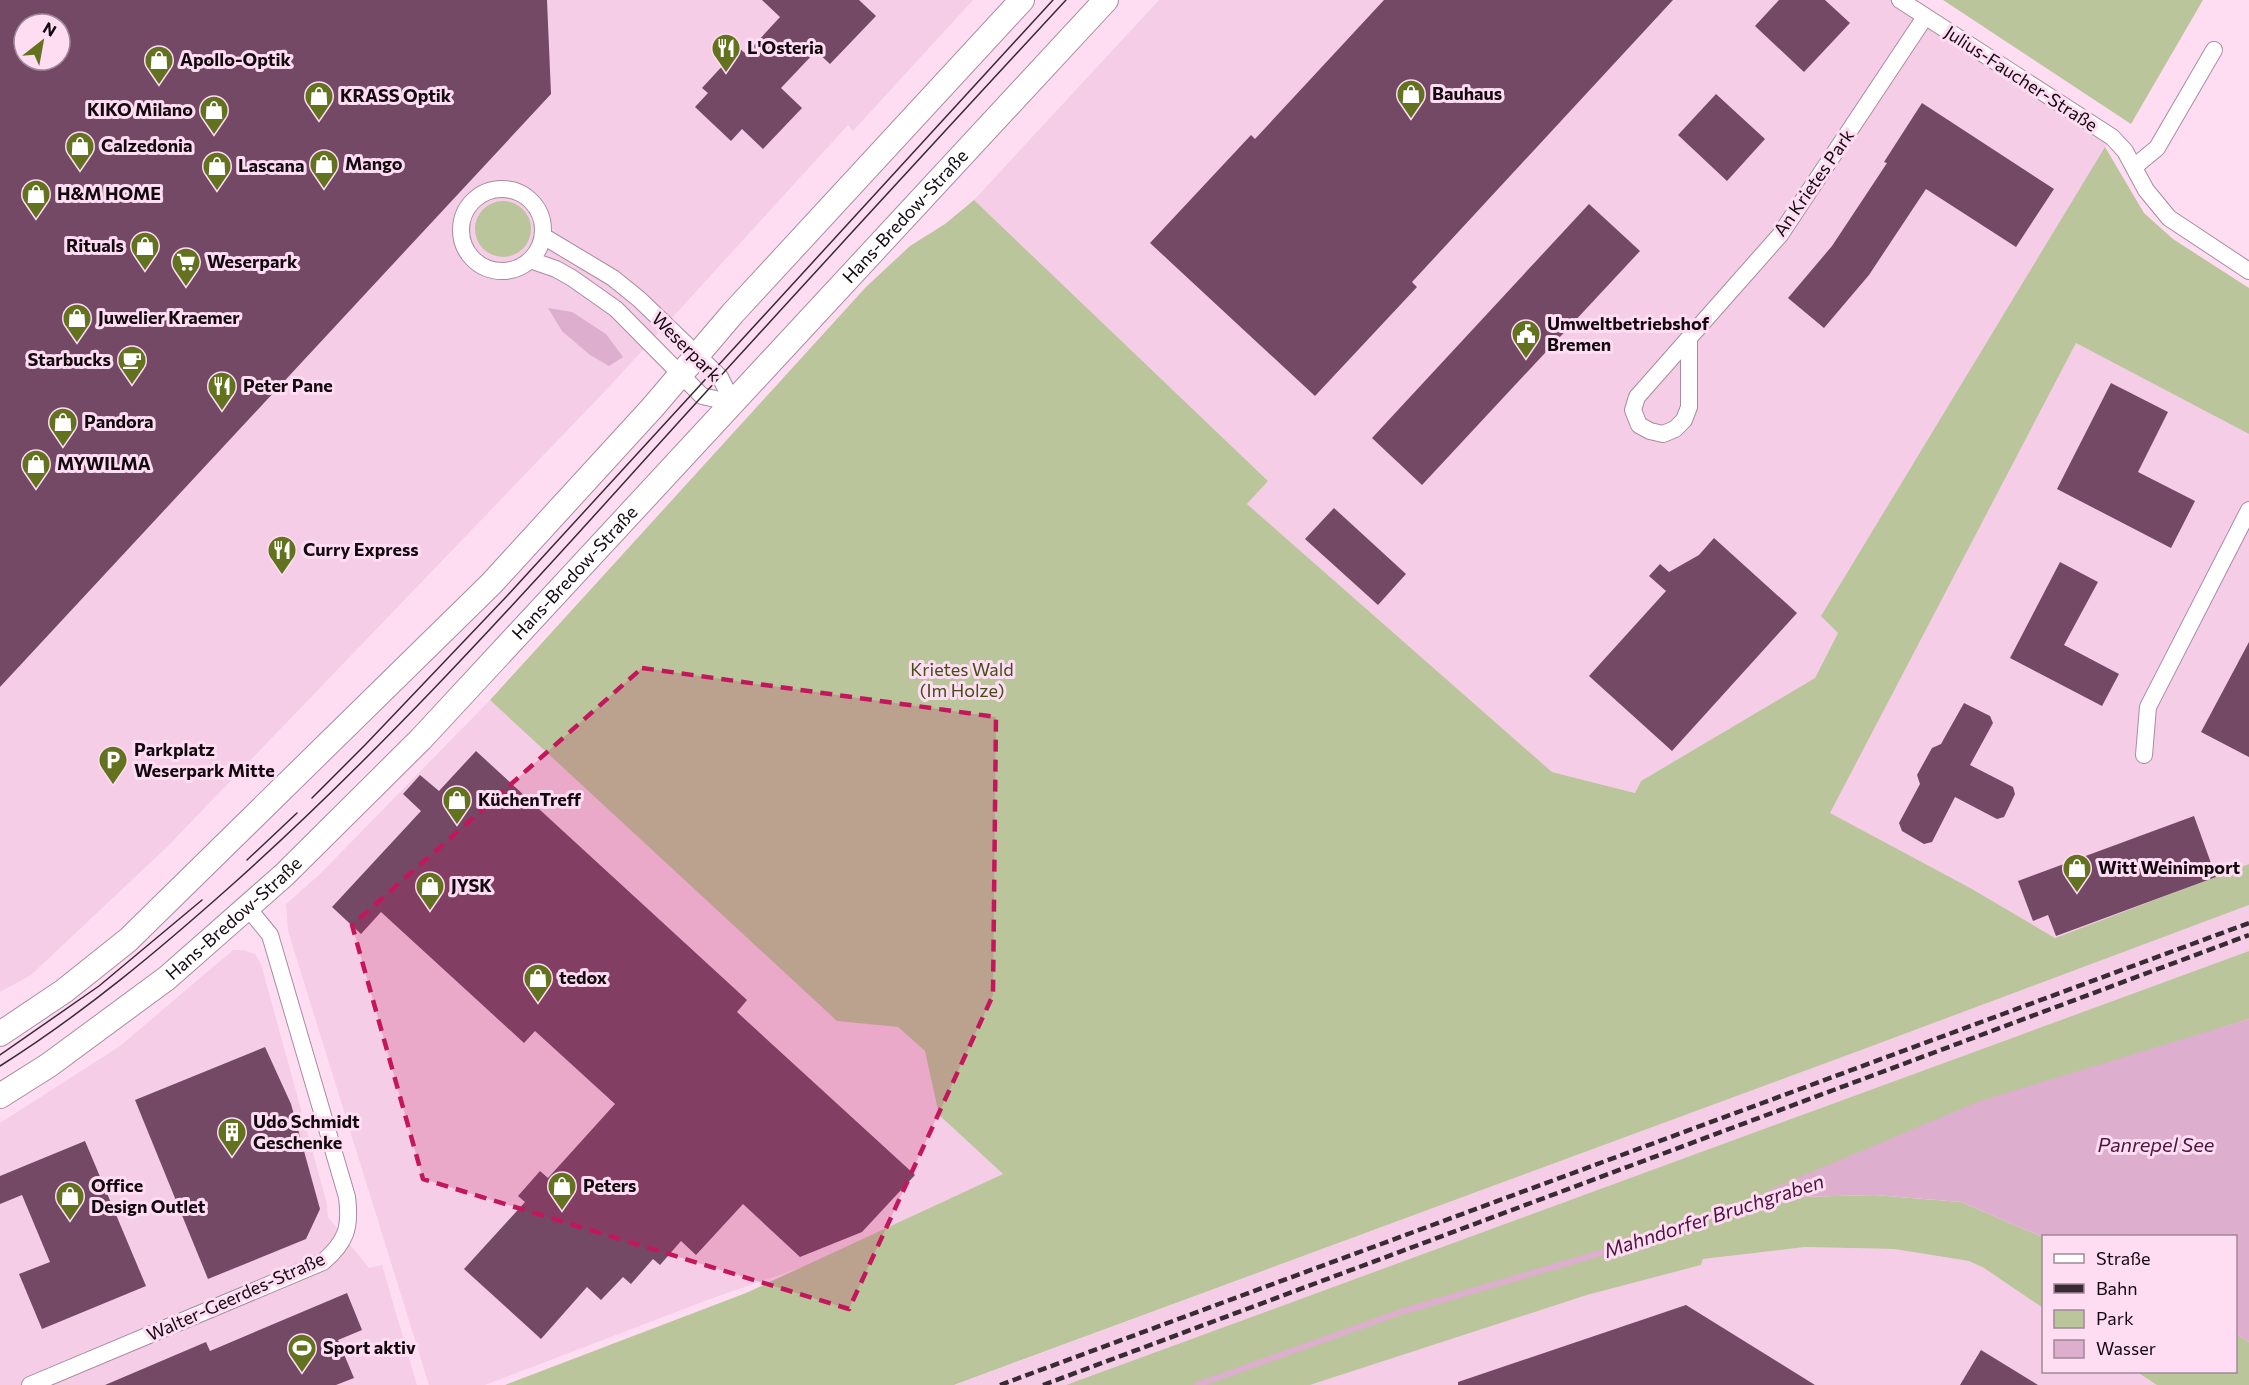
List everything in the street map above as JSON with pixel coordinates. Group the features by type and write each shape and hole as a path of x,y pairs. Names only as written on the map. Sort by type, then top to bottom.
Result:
{"main road":[{"path":"0,1034 64,991 128,940 491,584 681,375 734,313 1022,0"},
{"name":"Hans-Bredow-Straße","path":"0,1096 49,1065 167,978 248,908 421,739 1106,0"}],"street":[{"name":"Julius-Faucher-Straße","path":"1899,0 2112,137 2125,151 2146,190 2169,218 2249,271"},
{"name":"An Krietes Park","path":"1689,338 1689,407 1684,420 1675,429 1663,434 1650,431 1639,425 1633,410 1637,397 1689,338 1780,235 1925,17"},
{"path":"2134,167 2157,148 2214,50"},
{"path":"496,189 509,189 526,197 538,211 543,223 543,236 530,260 517,268 502,271 487,268 473,259 464,245 461,234 466,211 474,200 496,189"},
{"name":"Weserpark","path":"543,236 613,278 720,377 733,403"},
{"name":"Weserpark","path":"530,260 556,269 593,291 616,309 702,396 733,403"},
{"path":"2144,755 2148,707 2249,510"},
{"name":"Walter-Geerdes-Straße","path":"30,1385 323,1262 339,1249 348,1224 347,1197 270,935 248,908"}],"highlighted area":[{"path":"642,668 996,717 993,995 849,1309 423,1179 352,925"}],"shaded area":[{"path":"0,0 973,0 853,131 848,125 609,387 167,847 31,975 0,992"},
{"path":"1159,0 1900,0 2112,137 1822,616 1838,633 1815,678 1641,781 1635,793 1552,772 1247,504 1268,481 974,200"},
{"path":"2076,343 2249,434 2249,864 2055,938 1972,889 1829,814"},
{"path":"490,700 837,1020 898,1027 926,1051 939,1115 1003,1174 803,1267 710,1299 485,1385 429,1385 288,931 286,904 319,875"},
{"path":"2249,905 2249,951 1066,1385 955,1385 1864,1049"},
{"path":"233,950 255,954 261,964 327,1204 328,1217 369,1268 382,1265 417,1385 0,1385 0,1123 120,1046"},
{"path":"1805,1247 1894,1249 1969,1261 1984,1268 2042,1307 2042,1373 2139,1373 2157,1385 1310,1385 1587,1295 1701,1265 1703,1259"}],"green space":[{"path":"1943,0 2203,0 2131,124"},
{"name":"Krietes Wald (Im Holze)","path":"2105,147 2144,213 2173,239 2249,288 2249,434 2076,343 1830,813 1972,889 2055,938 2249,864 2249,905 954,1385 505,1385 746,1293 1003,1174 939,1115 925,1051 898,1027 837,1021 490,700 866,287 910,246 945,224 974,200 1268,481 1247,504 1552,772 1635,793 1641,781 1815,678 1838,633 1821,616"},
{"path":"503,201 518,206 526,214 531,229 526,244 518,252 503,257 488,252 480,244 475,229 480,214 488,206"},
{"path":"2249,951 2249,1019 2202,1034 1760,1198 1875,1195 1961,1202 2042,1237 2042,1307 1984,1268 1969,1261 1894,1249 1805,1247 1703,1259 1701,1265 1587,1295 1310,1385 1066,1385"},
{"path":"2237,1335 2249,1342 2249,1385 2157,1385 2139,1373 2237,1373"}],"water":[{"path":"548,308 572,312 606,334 623,357 609,366 590,355 562,331"},
{"name":"Panrepel See","path":"2249,1019 2249,1342 2237,1335 2237,1235 2042,1237 1961,1202 1875,1195 1758,1198 1769,1190 1980,1101"}],"building":[{"name":"Weserpark","path":"0,0 547,0 551,94 0,687"},
{"path":"762,0 859,0 876,16 830,64 816,51 781,88 802,108 763,149 742,129 731,141 695,107 708,93 702,88 739,48 746,54 780,17"},
{"path":"1384,0 1673,0 1412,282 1417,287 1315,396 1150,243 1251,135 1255,139"},
{"path":"1779,0 1825,0 1850,23 1804,72 1755,26"},
{"path":"1716,94 1765,139 1727,181 1678,135"},
{"path":"1922,103 2054,189 2016,247 1926,189 1869,275 1824,328 1788,298 1832,246 1887,163 1884,162"},
{"path":"1589,204 1640,251 1422,485 1372,438"},
{"path":"2111,383 2168,412 2138,472 2195,501 2171,548 2057,489"},
{"path":"1334,508 1406,574 1378,605 1305,539"},
{"path":"1714,538 1797,613 1672,751 1589,676 1666,591 1649,576 1660,564 1669,572 1699,555"},
{"path":"2060,562 2098,582 2064,645 2119,674 2102,706 2010,658"},
{"path":"2249,642 2249,757 2201,732"},
{"path":"1964,703 1990,716 1993,723 1970,765 2013,787 2015,794 2004,817 1997,819 1955,797 1932,842 1924,844 1902,831 1899,823 1920,784 1917,775 1932,748 1941,744"},
{"path":"476,751 747,1000 737,1012 915,1175 862,1232 800,1257 743,1204 696,1255 681,1241 660,1265 653,1259 631,1284 623,1277 601,1300 587,1287 541,1339 464,1269 525,1202 518,1196 540,1171 548,1178 615,1104 535,1031 524,1043 381,912 361,934 332,907 421,811 403,794 420,775 439,791"},
{"path":"2194,816 2216,877 2056,936 2048,915 2033,921 2018,881"},
{"name":"Udo Schmidt Geschenke","path":"265,1047 291,1104 320,1209 306,1239 208,1279 135,1100"},
{"path":"85,1141 146,1286 42,1329 19,1274 50,1262 22,1195 0,1204 0,1176"},
{"path":"347,1293 362,1330 338,1340 354,1378 336,1385 105,1385 206,1342 210,1351"},
{"path":"1686,1305 1815,1385 1458,1385 1458,1382"},
{"path":"1981,1350 2038,1385 1960,1385"}],"waterway":[{"name":"Mahndorfer Bruchgraben","path":"1197,1385 1401,1312 1628,1245 1766,1196"}],"tram line":[{"path":"312,798 506,597 1053,0"},
{"path":"0,1066 91,1003 177,933 286,836 388,736 534,581 1066,0"},
{"path":"247,860 297,813"},
{"path":"0,1055 99,986 202,900"}],"railway":[{"path":"1000,1385 2249,923"},
{"path":"1043,1385 2249,935"}],"place":[{"name":"L'Osteria","path":"726,74"},
{"name":"Apollo-Optik","path":"159,86"},
{"name":"Bauhaus","path":"1411,120"},
{"name":"KRASS Optik","path":"319,122"},
{"name":"KIKO Milano","path":"214,136"},
{"name":"Calzedonia","path":"80,172"},
{"name":"Mango","path":"324,190"},
{"name":"Lascana","path":"217,192"},
{"name":"H&M HOME","path":"36,220"},
{"name":"Rituals","path":"145,272"},
{"name":"Weserpark","path":"186,288"},
{"name":"Juwelier Kraemer","path":"77,344"},
{"name":"Umweltbetriebshof Bremen","path":"1526,360"},
{"name":"Starbucks","path":"132,386"},
{"name":"Peter Pane","path":"222,412"},
{"name":"Pandora","path":"63,448"},
{"name":"MYWILMA","path":"36,490"},
{"name":"Curry Express","path":"282,576"},
{"name":"Parkplatz Weserpark Mitte","path":"113,786"},
{"name":"KüchenTreff","path":"457,826"},
{"name":"Witt Weinimport","path":"2077,894"},
{"name":"JYSK","path":"430,912"},
{"name":"tedox","path":"538,1004"},
{"name":"Udo Schmidt Geschenke","path":"232,1158"},
{"name":"Peters","path":"562,1212"},
{"name":"Office Design Outlet","path":"70,1222"},
{"name":"Sport aktiv","path":"302,1374"}]}
